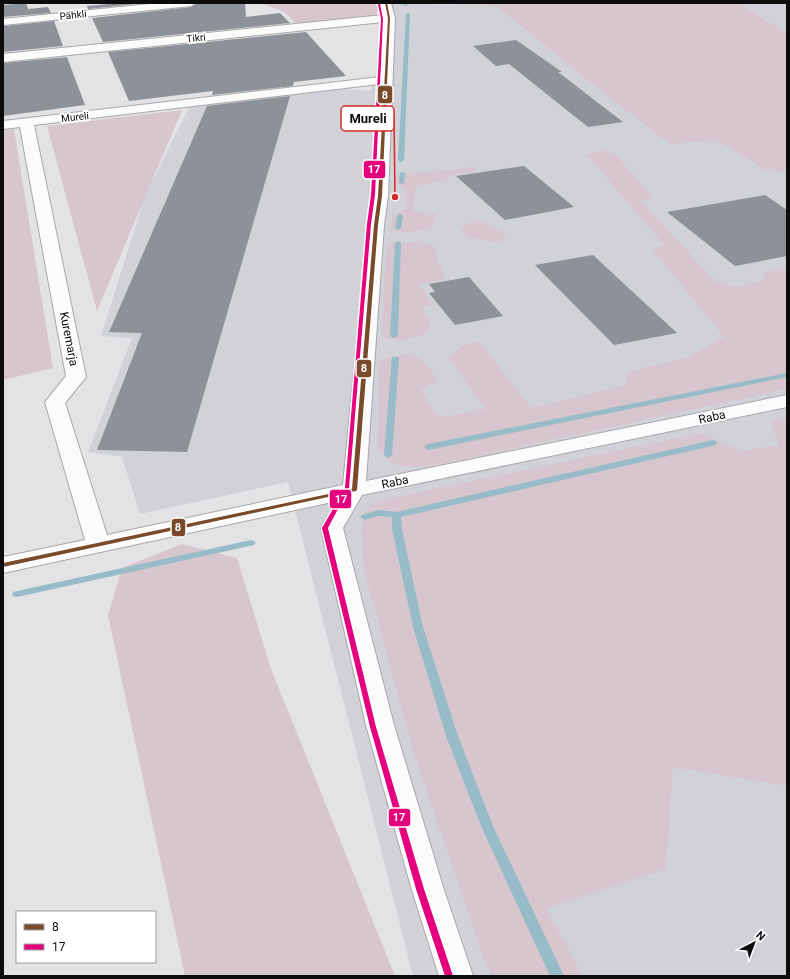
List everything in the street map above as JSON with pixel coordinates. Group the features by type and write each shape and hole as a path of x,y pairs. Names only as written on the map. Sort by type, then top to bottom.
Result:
{"street":[{"name":"Pähkli","path":"3,22 191,3"},
{"name":"Tikri","path":"3,58 388,11"},
{"path":"388,11 380,196 376,226 354,490 332,528 380,725 427,887 456,976"},
{"name":"Mureli","path":"3,125 385,80"},
{"name":"Kuremarja","path":"26,122 76,377 55,402 98,545"},
{"name":"Raba","path":"3,565 354,490 787,402"}],"shaded area":[{"path":"261,3 375,3 378,8 376,15 372,18 299,26 284,12"},
{"path":"386,3 496,6 597,88 787,70 787,976 413,976 288,482 140,514 122,457 88,452 132,338 101,336 145,196 190,106 333,88 371,91 389,18"},
{"path":"420,3 738,3 787,33 787,172 768,171 716,140 670,144 597,88 496,6"},
{"path":"738,3 787,3 787,33"},
{"path":"182,110 97,311 47,126"},
{"path":"14,129 53,368 3,380 3,130"},
{"path":"604,150 616,155 654,198 641,201 715,281 737,287 762,281 766,272 787,268 787,389 437,465 411,467 396,464 389,460 377,446 379,363 389,357 400,355 413,356 422,361 430,369 438,380 421,390 438,418 485,409 449,358 459,348 467,345 480,342 531,408 627,385 626,372 686,358 724,337 653,250 664,245 587,155"},
{"path":"475,166 477,171 447,176 449,180 416,186 413,211 437,214 431,229 409,232 390,231 393,215 406,209 405,188 394,181 397,174 454,170"},
{"path":"478,220 506,233 501,243 467,237 461,230 468,223"},
{"path":"392,242 415,242 433,245 445,279 419,284 433,304 422,307 431,324 427,333 405,340 387,339 382,334 386,245"},
{"path":"787,418 787,786 673,767 666,869 547,908 582,976 492,976 483,957 412,748 364,570 361,530 365,514 371,504 396,497 701,433 743,451 779,445 770,421"},
{"path":"182,544 237,558 271,669 395,976 185,976 108,615 122,568"}],"building":[{"path":"26,3 28,9 48,7 51,13 3,17 3,5"},
{"path":"120,3 144,3 88,9 87,6"},
{"path":"197,3 245,3 246,17 280,13 290,23 103,42 92,18 191,7"},
{"path":"54,21 63,46 3,52 3,26"},
{"path":"306,32 346,76 294,82 293,86 212,95 213,91 129,101 108,52"},
{"path":"516,40 562,72 558,72 623,122 588,127 509,64 496,66 473,46"},
{"path":"67,57 85,105 3,116 3,63"},
{"path":"290,96 187,452 97,450 142,333 109,332 207,106"},
{"path":"524,166 574,207 505,220 456,176"},
{"path":"765,195 787,210 787,256 735,266 667,212"},
{"path":"593,255 677,333 614,345 535,265"},
{"path":"469,277 503,316 455,325 429,293 435,292 429,284"}],"waterway":[{"path":"401,160 408,14"},
{"path":"402,173 402,183"},
{"path":"398,228 400,216"},
{"path":"394,336 398,243"},
{"path":"388,455 395,359"},
{"path":"428,447 787,375"},
{"path":"396,515 713,443"},
{"path":"365,517 378,513 396,515"},
{"path":"396,515 397,529 418,627 452,736 487,826 557,976"},
{"path":"17,594 251,543"}],"transit line":[{"name":"8","path":"354,490 376,225 380,196 389,18 386,3"},
{"name":"17","path":"379,4 382,19 373,195 369,224 347,488 325,528 373,727 420,889 449,976"},
{"name":"8","path":"3,565 354,490"}],"place":[{"name":"Mureli","path":"395,197"}]}
